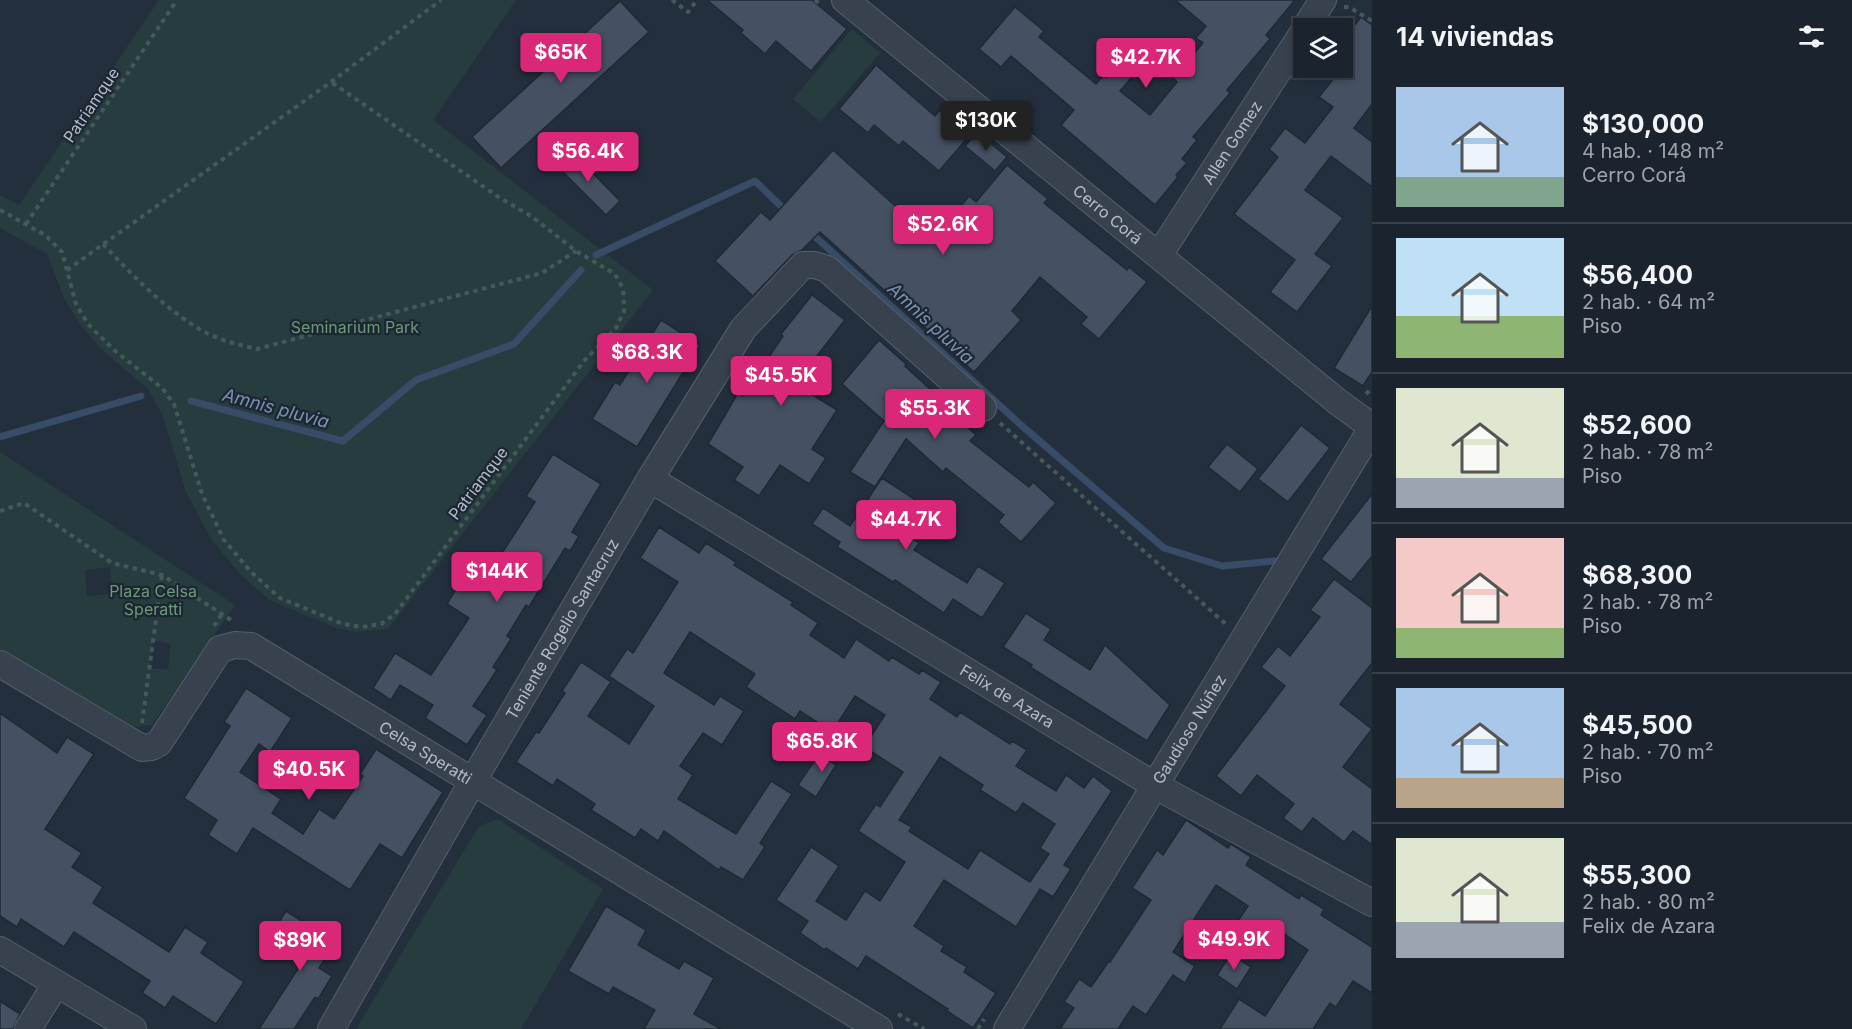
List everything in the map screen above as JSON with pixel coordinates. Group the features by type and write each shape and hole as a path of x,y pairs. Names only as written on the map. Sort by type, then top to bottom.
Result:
{"street":[{"name":"Cerro Corá","path":"845,0 1372,427"},
{"name":"Allen Gomez","path":"1317,18 1333,4"},
{"name":"Allen Gomez","path":"1158,255 1293,47"},
{"name":"Teniente Rogelio Santacruz","path":"331,1029 650,479 743,329 803,265 815,265 827,269 983,408"},
{"name":"Gaudioso Núñez","path":"1007,1029 1372,427"},
{"name":"Felix de Azara","path":"650,479 1154,786 1372,903"},
{"name":"Celsa Speratti","path":"0,664 142,747 151,747 159,743 220,649 235,645 251,646 472,783 879,1029"},
{"path":"0,950 133,1029"},
{"path":"28,1029 56,984"}],"path":[{"name":"Patriamque","path":"26,224 177,0"},
{"path":"67,270 331,82 441,0"},
{"path":"672,0 688,12 697,0"},
{"path":"1349,6 1352,2"},
{"path":"1333,4 1349,6 1372,21"},
{"name":"Patriamque","path":"0,210 45,235 62,252 76,304 88,324 114,350 162,388 174,404 202,494 224,540 251,572 280,598 344,624 362,627 381,624 395,614 584,361 616,328 624,311 623,289 615,274 576,251 531,216 500,198 331,82"},
{"path":"103,244 143,286 197,328 225,341 257,349 542,273 576,251"},
{"path":"1368,394 1372,388"},
{"path":"983,408 1228,626"},
{"path":"0,511 24,502 111,565 162,575 222,615 209,634"},
{"path":"142,723 162,575"},
{"path":"136,723 150,721"}],"green space":[{"name":"Seminarium Park","path":"159,0 516,0 433,120 653,290 388,629 356,632 334,627 269,600 239,573 211,539 186,492 162,414 147,388 104,352 81,326 64,298 47,254 0,228 0,195 19,205"},
{"path":"852,29 880,53 821,122 793,99"},
{"name":"Plaza Celsa Speratti","path":"0,452 235,605 152,725 135,727 0,649","holes":["110,567 112,594 87,596 85,570","153,640 171,644 168,670 150,668"]},
{"path":"498,819 603,889 521,1029 356,1029 479,826"}],"building":[{"path":"707,0 812,0 847,29 811,71 776,41 765,54 741,33 743,30"},
{"path":"1175,0 1295,0 1266,35 1270,39 1227,90 1230,93 1193,137 1197,140 1182,159 1187,163 1155,205 1061,125 1074,110 1011,56 1001,67 979,49 1015,7 1044,31 1039,37 1096,84 1103,76 1106,78 1124,58 1138,70 1120,91 1150,115 1177,82 1173,78 1203,43 1196,38 1206,26"},
{"path":"620,1 649,32 501,168 472,137"},
{"path":"1361,17 1372,25 1372,104 1354,128 1372,142 1372,187 1331,156 1305,190 1343,218 1315,254 1332,266 1297,312 1270,292 1295,260 1234,214 1278,157 1269,149 1285,128 1305,143 1333,107 1319,97 1334,78 1353,78 1353,27"},
{"path":"876,65 935,116 940,110 970,135 939,171 903,141 899,146 874,125 868,133 839,109"},
{"path":"977,132 1007,157 995,171 965,146"},
{"path":"833,150 933,240 969,196 976,202 1007,165 1048,199 1044,203 1127,270 1129,267 1147,282 1099,339 1081,324 1087,317 1040,277 1012,311 1021,320 974,372 820,232 802,250 792,255 753,296 715,261 761,212 770,220"},
{"path":"571,151 620,201 606,215 557,166"},
{"path":"812,295 845,320 795,384 837,410 812,449 826,458 809,484 780,465 759,496 734,480 743,467 708,444 738,393 743,396 783,336 781,334"},
{"path":"1372,306 1372,372 1363,386 1334,368"},
{"path":"661,320 700,345 637,447 592,419 615,382 620,385"},
{"path":"879,340 976,435 970,441 1029,487 1033,482 1056,503 1021,542 998,522 1004,515 946,468 943,472 906,439 875,487 850,472 884,421 842,384"},
{"path":"1301,425 1330,448 1288,502 1258,479"},
{"path":"1227,444 1258,469 1240,492 1208,467"},
{"path":"553,454 601,484 572,532 579,536 570,551 565,548 529,607 526,605 507,636 511,639 493,667 497,670 473,706 487,715 467,745 425,718 433,705 400,685 391,700 373,688 395,653 431,675 469,618 447,604 477,554 495,564 535,502 526,496"},
{"path":"882,478 928,508 910,537 919,543 914,550 967,583 978,566 1005,583 982,618 953,599 944,613 895,580 893,582 837,547 840,542 812,524 823,508 850,526"},
{"path":"1372,494 1372,556 1351,582 1321,559"},
{"path":"659,527 699,553 706,543 736,562 734,565 793,602 791,605 818,623 810,635 844,658 856,639 889,661 892,657 919,674 922,670 941,682 930,699 957,717 960,712 1010,744 1012,741 1027,750 1016,766 1056,791 1066,775 1084,788 1093,776 1112,791 1064,865 1071,869 1053,897 1040,889 1016,927 944,880 914,926 944,946 941,951 967,967 964,972 996,993 973,1028 947,1011 948,1009 866,956 858,969 826,948 825,950 800,933 808,921 776,900 811,847 839,866 816,901 846,920 865,891 880,901 905,862 858,831 876,804 880,807 903,772 864,747 885,715 855,696 832,732 800,711 795,719 746,687 755,674 690,632 664,673 714,705 720,696 744,711 722,745 703,733 680,766 693,775 678,799 736,834 771,781 792,794 760,843 765,847 743,880 721,867 719,870 664,831 658,841 641,829 635,838 591,810 595,804 557,779 553,786 516,762 536,732 539,733 565,693 562,691 581,662 611,682 588,716 629,744 654,706 609,676 627,649 633,653 678,582 640,558","holes":["940,757 983,785 980,790 1016,813 1023,803 1055,824 1040,848 1049,854 1030,882 980,850 968,869 909,831 912,827 899,820"]},
{"path":"1334,579 1372,608 1372,663 1340,704 1372,729 1343,767 1372,789 1372,845 1353,831 1344,842 1313,818 1302,832 1283,818 1294,804 1257,775 1241,796 1216,776 1285,686 1261,667 1278,646 1290,656 1320,617 1310,610"},
{"path":"1026,613 1051,629 1044,640 1090,670 1105,645 1170,705 1147,741 1030,667 1032,665 1003,647"},
{"path":"246,688 292,718 270,752 259,744 240,772 281,799 272,813 303,834 319,809 334,819 363,776 360,774 376,749 443,792 402,858 380,844 350,890 253,828 237,854 208,835 217,820 184,798 230,726 224,722"},
{"path":"0,713 57,753 67,737 94,754 45,829 82,853 72,867 103,887 93,903 169,952 185,927 208,942 201,953 244,982 216,1024 173,996 165,1008 142,993 150,981 74,932 64,947 21,919 17,927 0,916"},
{"path":"819,754 836,765 816,797 798,785"},
{"path":"1186,820 1228,848 1231,844 1251,857 1246,865 1299,899 1301,895 1324,909 1321,915 1372,947 1372,993 1353,981 1336,1007 1330,1003 1313,1029 1220,1029 1239,999 1265,1016 1308,950 1266,922 1248,949 1228,936 1248,906 1216,885 1173,952 1195,966 1185,983 1173,975 1146,1015 1133,1006 1118,1029 1060,1029 1074,1008 1064,1002 1079,979 1091,987 1151,900 1132,888 1157,850 1163,855"},
{"path":"606,906 646,930 638,945 679,969 684,961 714,978 694,1014 721,1029 644,1029 655,1010 613,987 609,994 568,971"},
{"path":"286,911 337,941 319,968 332,976 318,999 315,997 294,1029 259,1029 305,958 271,935"},
{"path":"1231,954 1251,967 1237,989 1217,975"},
{"path":"0,1001 20,1014 13,1029 0,1029"}],"waterway":[{"name":"Amnis pluvia","path":"596,255 755,181 787,212"},
{"name":"Amnis pluvia","path":"809,231 1021,425 1164,548 1222,566 1274,561"},
{"name":"Amnis pluvia","path":"191,401 343,441 416,380 514,344 581,270"},
{"name":"Amnis pluvia","path":"0,437 141,396"}]}
